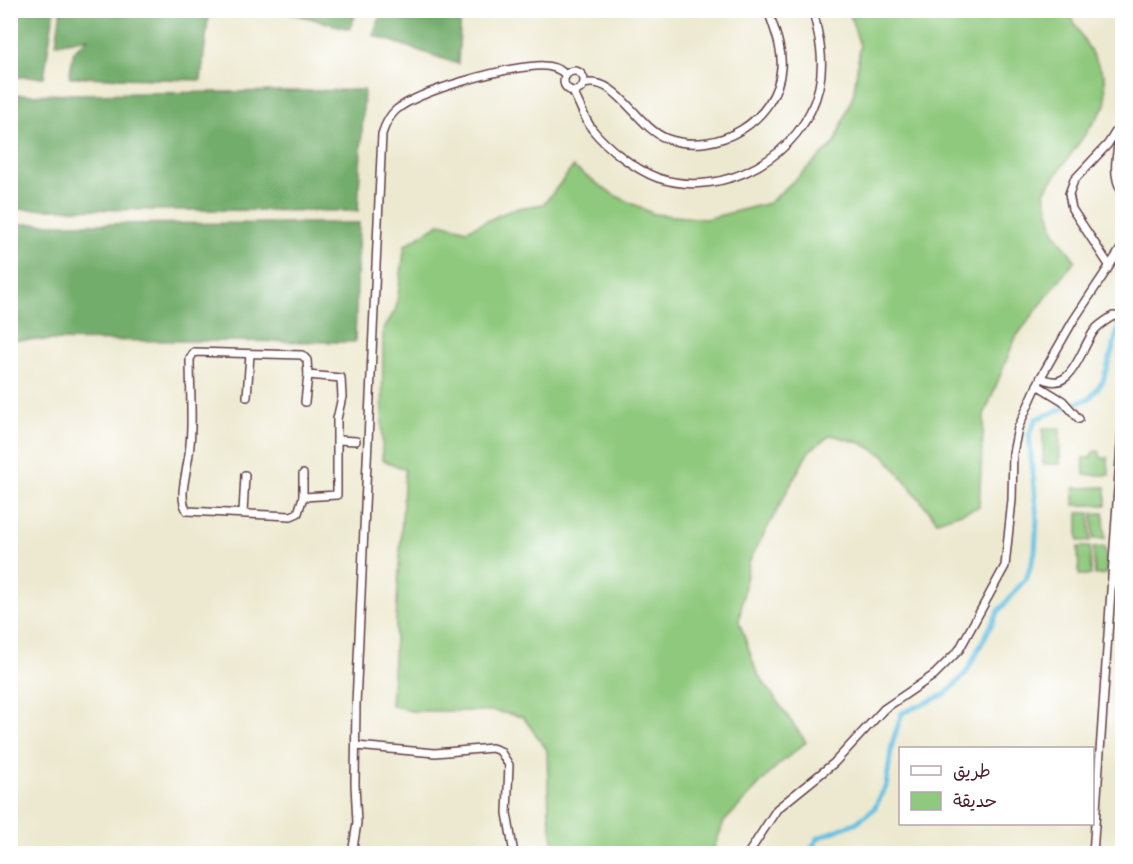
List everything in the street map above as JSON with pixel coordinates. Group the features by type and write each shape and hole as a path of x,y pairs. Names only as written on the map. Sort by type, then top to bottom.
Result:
{"street":[{"path":"584,84 593,82 605,85 616,93 645,125 666,138 697,144 725,137 742,130 762,114 777,85 781,55 768,10"},
{"path":"566,75 565,87 573,92 597,135 644,171 658,178 689,182 720,180 762,166 789,143 816,99 823,65 822,48 813,10"},
{"path":"352,854 357,823 356,746 373,291 382,134 395,111 426,94 509,70 537,66 560,70 566,75"},
{"path":"566,75 572,71 578,72 583,77 584,84 581,89 573,92"},
{"path":"1122,122 1119,178 1122,192"},
{"path":"1109,264 1072,209 1069,194 1074,180 1108,144 1122,122"},
{"path":"748,854 777,809 834,763 884,710 934,675 959,650 1005,566 1009,545 1015,435 1041,377 1109,264 1122,247"},
{"path":"1041,377 1058,383 1068,377 1095,329 1113,316 1122,317"},
{"path":"303,474 303,497 298,513 291,516 187,512 183,506 188,463 191,354 302,355 307,360 308,375 305,402"},
{"path":"247,397 250,354"},
{"path":"303,497 337,495 338,419 343,381 339,377 308,375"},
{"path":"1037,386 1063,401 1079,419"},
{"path":"1093,854 1122,430"},
{"path":"338,440 356,441"},
{"path":"243,513 245,475"},
{"path":"356,746 417,752 492,748 500,751 509,765 507,813 514,854"}],"green space":[{"path":"383,10 461,11 458,64 373,35"},
{"path":"1033,10 1071,17 1105,77 1106,105 1044,192 1055,233 1075,260 1016,337 984,415 979,507 937,521 885,456 861,443 831,435 809,451 749,562 739,621 757,673 806,742 777,766 724,822 712,853 555,853 549,815 547,750 523,717 494,711 411,711 391,705 405,469 382,460 383,330 396,309 405,245 441,223 467,230 513,209 544,204 573,167 614,195 654,214 706,219 769,203 835,143 854,92 860,46 849,11"},
{"path":"10,11 54,11 44,77 14,77 11,75"},
{"path":"61,11 209,11 201,80 69,77 74,51 88,38 56,44"},
{"path":"284,11 346,11 355,16 350,29"},
{"path":"364,90 358,211 11,209 11,95"},
{"path":"359,223 355,342 11,340 11,224"},
{"path":"1043,428 1060,428 1060,464 1043,464"},
{"path":"1099,451 1101,458 1108,458 1109,475 1084,475 1083,458 1090,458 1093,452"},
{"path":"1106,487 1106,505 1074,505 1074,488"},
{"path":"1078,513 1090,513 1090,541 1078,541"},
{"path":"1093,513 1104,513 1105,539 1093,539"},
{"path":"1078,547 1090,547 1091,575 1079,575"},
{"path":"1105,547 1107,574 1095,575 1093,548"}],"waterway":[{"path":"808,854 818,838 857,822 874,809 886,786 892,744 902,713 946,694 966,673 998,612 1027,577 1035,552 1037,519 1029,435 1036,419 1090,398 1103,381 1122,316"}]}
